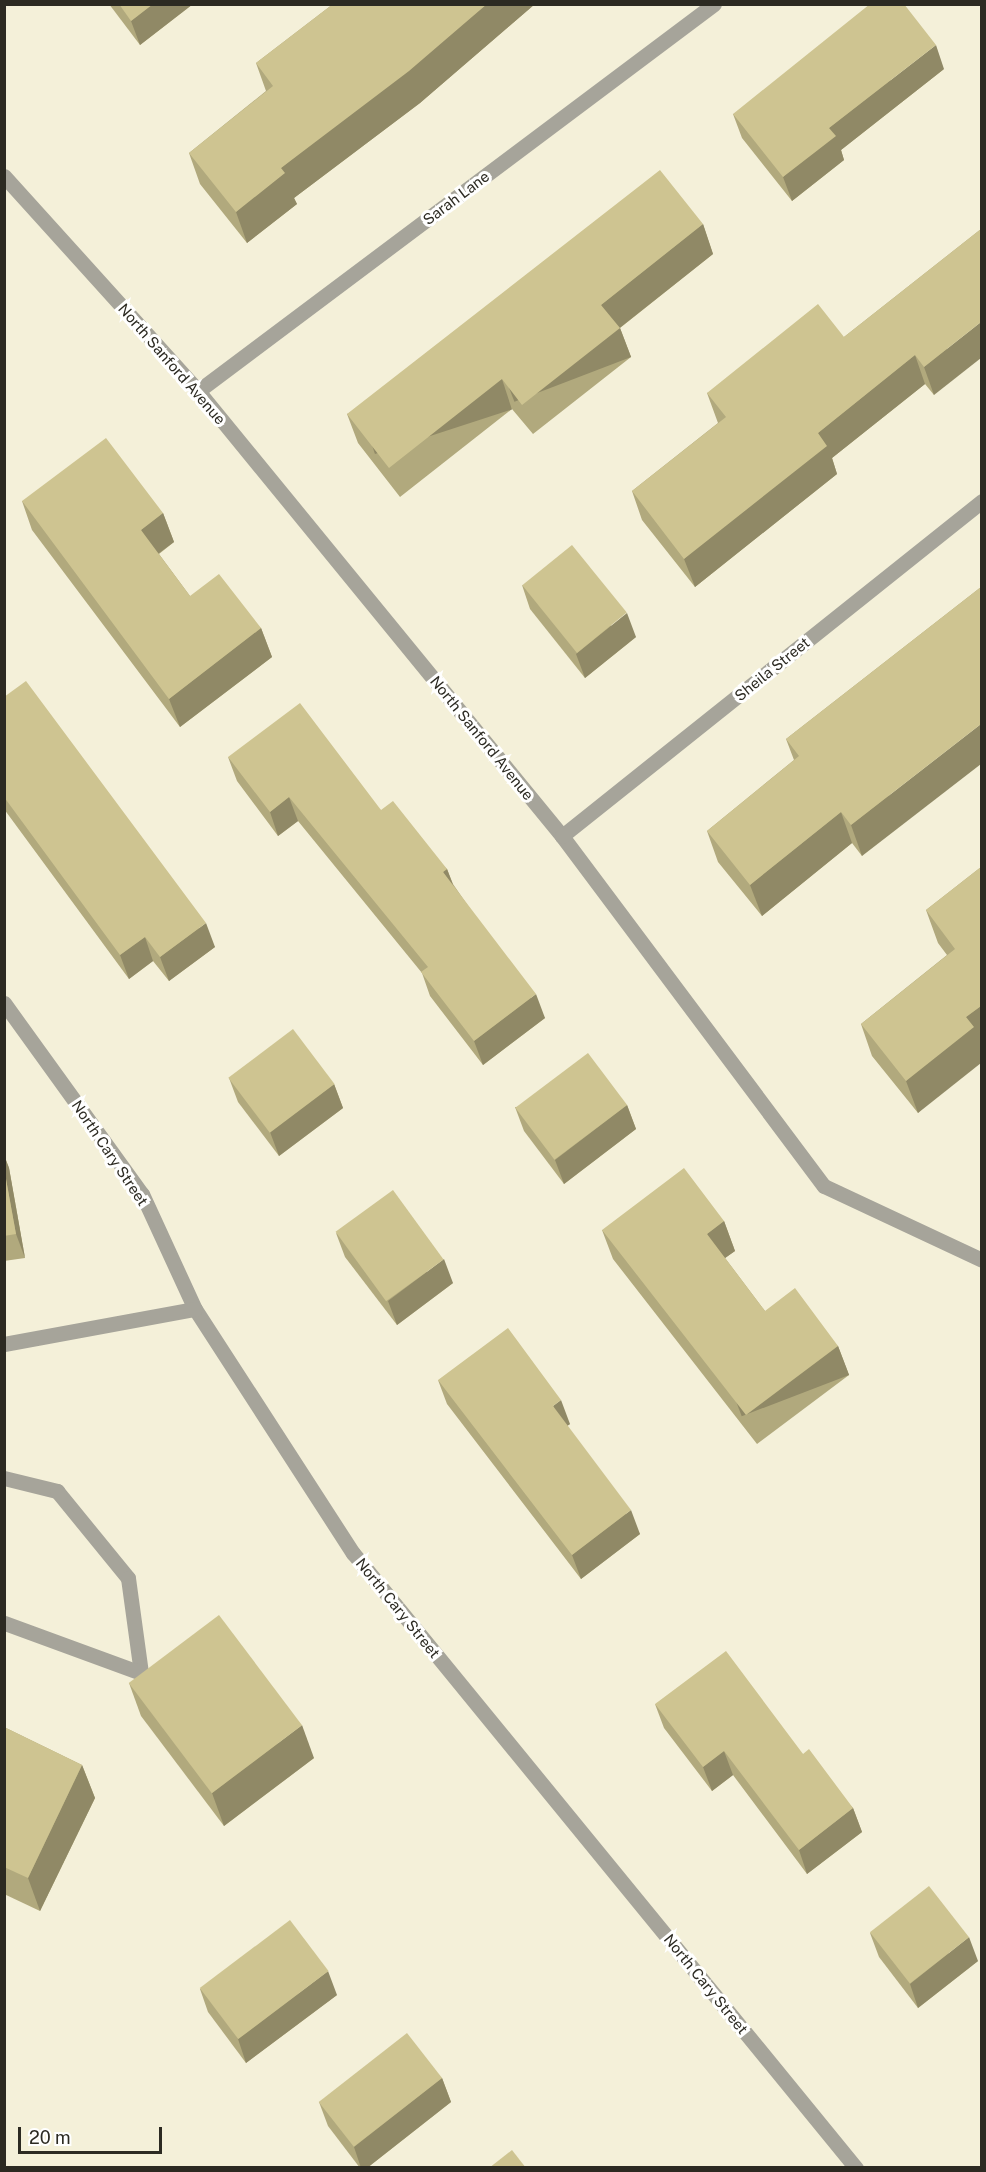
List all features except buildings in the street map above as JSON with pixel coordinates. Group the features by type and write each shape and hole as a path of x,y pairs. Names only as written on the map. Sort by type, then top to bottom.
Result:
{"street":[{"name":"Sarah Lane","path":"198,391 714,4"},
{"name":"North Sanford Avenue","path":"4,176 198,391 562,836 824,1186 980,1257"},
{"name":"Sheila Street","path":"562,836 981,501"},
{"name":"North Cary Street","path":"4,1003 142,1194 195,1309 353,1553 856,2168"},
{"path":"4,1344 195,1309"},
{"path":"4,1478 57,1491 128,1578 141,1673 4,1623"}]}
